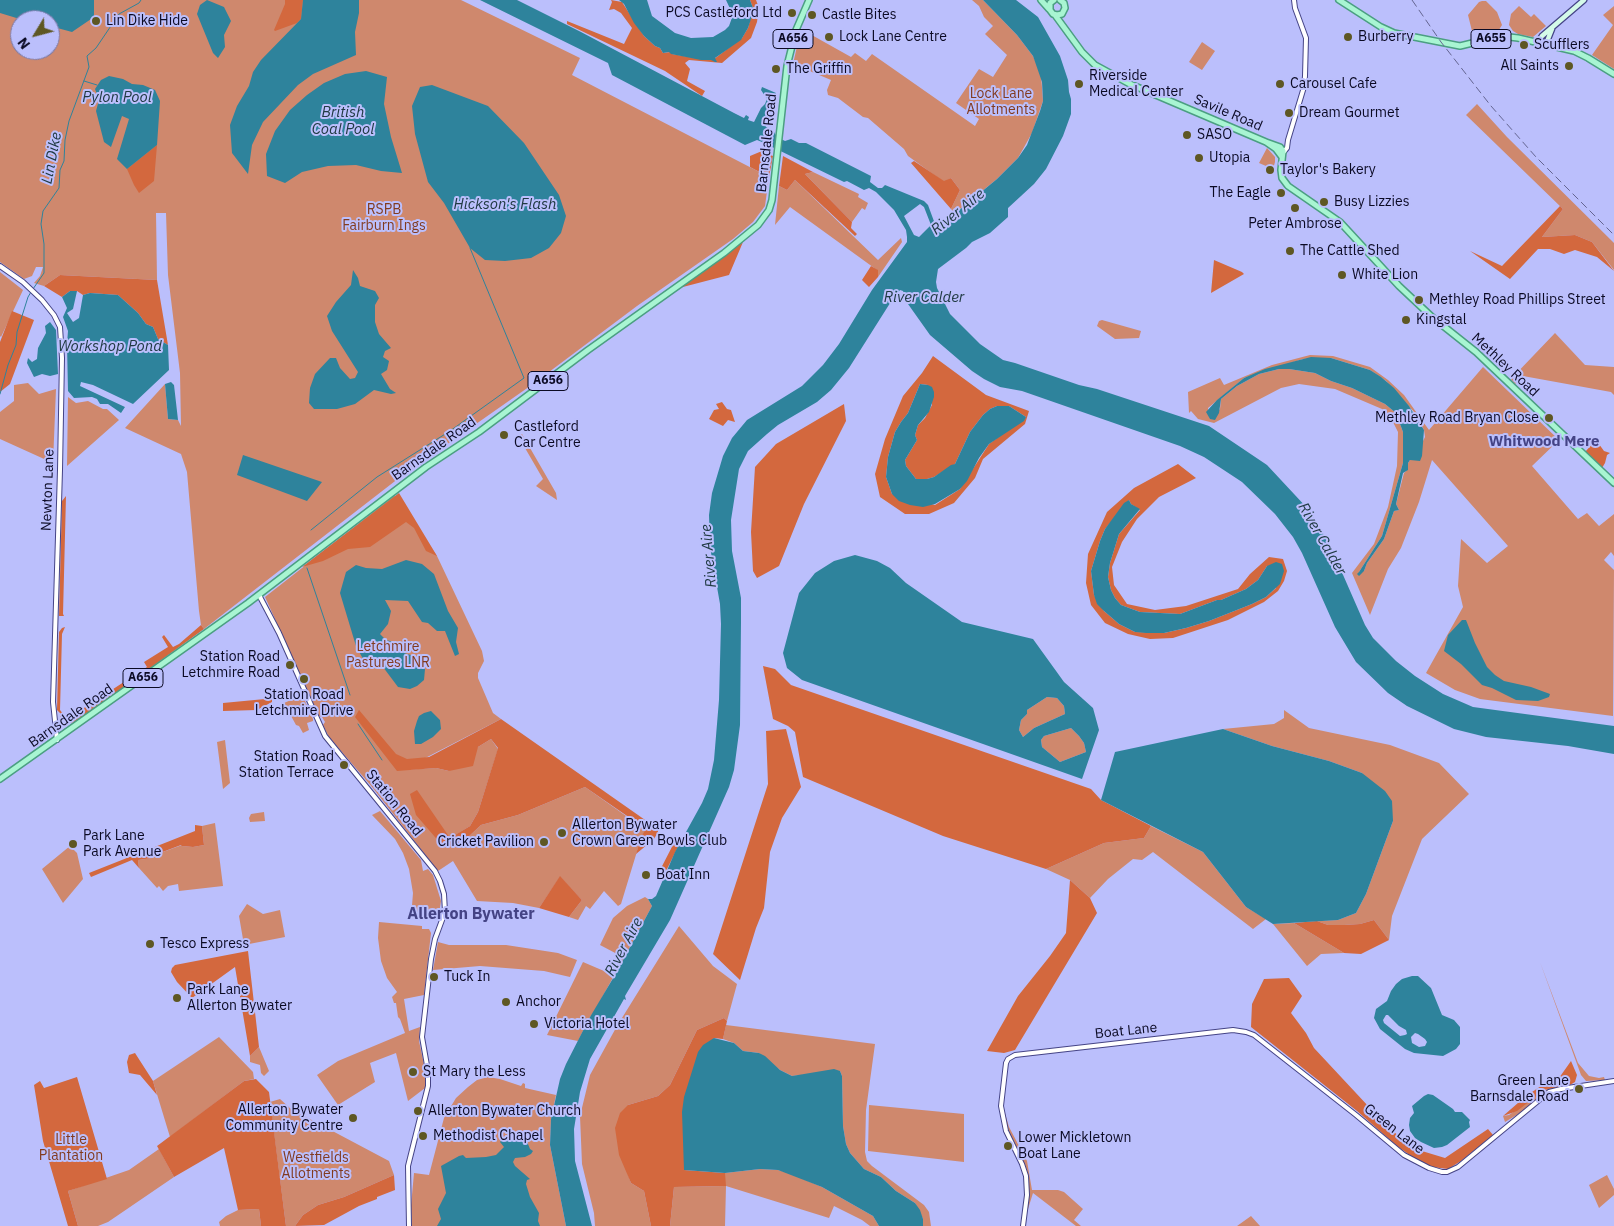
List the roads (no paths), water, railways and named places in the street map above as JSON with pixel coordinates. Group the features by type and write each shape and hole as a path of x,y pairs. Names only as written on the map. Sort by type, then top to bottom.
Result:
{"main road":[{"name":"Barnsdale Road","path":"0,779 259,594 426,467 478,432 741,240 763,220 770,206 792,44 809,0"},
{"path":"1041,0 1053,1 1050,5 1050,10"},
{"path":"1041,0 1050,10"},
{"path":"1060,0 1064,3 1062,22"},
{"path":"1055,15 1060,15 1070,0"},
{"name":"A655","path":"1339,0 1388,31 1444,43 1466,45 1501,36 1538,42 1574,51 1614,74"},
{"path":"1538,42 1542,36 1584,0"},
{"name":"Savile Road","path":"1050,10 1062,22 1082,52 1095,65 1130,84 1279,146 1282,154"},
{"path":"1546,44 1548,35 1554,26"},
{"name":"Methley Road","path":"1282,154 1282,178 1288,186 1340,222 1399,286 1432,317 1476,352 1614,483"}],"street":[{"path":"1282,154 1304,87 1307,53 1306,38 1295,1"},
{"name":"Newton Lane","path":"0,266 34,292 54,315 60,327 60,470 53,702 57,740"},
{"name":"Station Road","path":"259,594 279,633 325,736 435,872 444,894 445,912 434,942 422,1037 428,1071 428,1086 408,1166 409,1226"},
{"name":"Boat Lane","path":"1023,1226 1027,1194 1026,1176 1006,1131 1001,1106 1005,1067 1008,1059 1015,1055 1233,1030 1246,1032"},
{"name":"Green Lane","path":"1246,1032 1254,1035 1404,1155 1429,1168 1442,1172 1458,1167 1549,1092 1614,1081"}],"water":[{"path":"0,0 94,0 94,17 72,32 60,29 60,10 10,10 10,16 0,13"},
{"path":"207,0 224,7 231,21 224,35 225,47 218,58 213,53 197,14 200,5"},
{"name":"British Coal Pool","path":"303,0 359,0 359,13 355,32 356,55 313,74 298,85 263,122 252,145 248,174 232,153 230,125 237,106 249,86 253,72 261,60 301,19"},
{"path":"480,0 517,0 734,113 744,118 746,115 749,117 748,120 754,122 767,99 761,90 762,87 776,93 765,123 766,127 774,132 777,137 785,141 791,139 799,143 806,143 871,176 870,182 878,188 882,188 885,185 924,201 928,205 935,224 941,225 997,179 1018,158 1027,145 1040,111 1043,101 1042,82 1033,56 1017,35 983,0 1016,0 1038,17 1060,56 1068,80 1071,114 1063,136 1046,169 1034,184 1008,208 1008,217 990,233 972,242 938,269 937,288 950,314 980,344 1003,360 1209,426 1267,465 1308,509 1333,552 1365,625 1373,638 1396,661 1443,694 1473,707 1614,726 1614,754 1568,746 1486,737 1454,729 1407,706 1388,693 1356,662 1335,627 1293,537 1275,514 1242,482 1204,457 1180,446 1022,391 1000,387 984,379 930,335 908,304 903,291 900,290 849,368 831,390 817,402 778,425 767,434 748,451 739,469 731,520 732,551 741,598 740,725 734,770 729,787 670,920 625,996 626,1000 624,999 590,1059 580,1092 574,1129 575,1161 592,1226 566,1226 550,1145 551,1119 560,1079 590,1017 652,906 648,899 656,896 675,852 702,803 708,789 714,760 719,700 721,624 720,604 710,547 709,515 712,493 723,456 732,438 747,420 802,386 823,365 839,344 872,290 907,242 906,230 894,210 876,192 869,188 864,190 847,181 844,182 757,140 745,145 612,75 608,63","holes":["920,204 924,207 931,225 919,237 914,235 904,216"]},
{"path":"619,0 647,0 652,16 675,33 691,38 713,37 729,26 733,15 726,0 750,0 756,11 753,13 748,28 741,40 715,58 717,62 715,62 671,54 669,52 663,53 660,48 644,36 634,23 624,4"},
{"name":"British Coal Pool","path":"366,71 387,77 384,104 391,137 402,173 381,171 356,165 328,166 302,172 285,183 267,176 266,154 275,131 290,110 324,83 345,74"},
{"name":"Pylon Pool","path":"109,76 155,90 160,101 157,145 127,169 117,159 129,119 122,116 111,147 104,142 96,111 99,100 95,89 101,80"},
{"name":"Hickson's Flash","path":"432,85 488,106 524,143 559,195 566,216 561,233 549,248 531,258 505,261 485,260 470,248 444,203 428,182 415,134 412,106 420,87"},
{"path":"353,270 360,286 375,291 379,298 375,305 375,322 379,334 391,348 385,351 383,357 389,361 387,370 381,374 390,389 396,393 391,394 374,390 355,404 337,409 314,409 309,403 310,388 315,374 330,358 336,358 340,368 350,379 355,378 358,372 332,331 327,316 351,285"},
{"name":"Workshop Pond","path":"70,291 77,291 73,309 67,313 73,322 79,318 83,295 90,293 118,295 138,313 146,324 153,327 158,339 168,345 169,370 133,404 93,385 81,382 80,386 125,407 121,413 108,404 100,404 97,399 92,397 74,398 68,391 68,331 63,317 67,308 62,297"},
{"path":"50,322 56,330 58,374 50,376 42,374 34,377 27,363 28,358 32,362 37,359 38,348 46,333 45,326"},
{"path":"1311,357 1331,358 1370,370 1381,377 1394,388 1409,406 1424,430 1420,461 1410,460 1408,470 1403,473 1396,504 1399,510 1394,511 1384,539 1359,576 1357,574 1382,536 1403,463 1403,432 1396,413 1385,404 1352,388 1315,373 1289,369 1279,369 1259,374 1237,386 1221,399 1219,413 1215,420 1210,419 1206,412 1217,400 1244,378 1265,369"},
{"path":"171,382 174,385 178,420 168,419 165,384"},
{"path":"920,384 932,387 934,397 929,412 918,425 915,435 917,440 905,460 906,466 916,479 934,477 955,464 970,432 990,409 997,406 1009,406 1026,417 1024,421 989,444 967,481 960,489 935,504 923,507 899,501 892,494 886,477 888,457 895,432 908,413"},
{"path":"243,455 322,482 307,501 237,475"},
{"path":"1129,500 1131,504 1140,509 1119,534 1110,563 1108,577 1111,590 1121,605 1140,612 1180,614 1246,589 1258,580 1267,566 1276,562 1282,564 1284,571 1280,584 1266,597 1252,604 1186,628 1164,633 1146,633 1135,632 1119,624 1097,604 1091,571 1105,529 1124,503"},
{"path":"855,555 877,561 890,568 906,583 962,622 1033,639 1064,682 1093,708 1099,730 1082,779 802,680 787,668 783,653 799,593 815,573 834,561","holes":["1047,697 1057,698 1064,706 1065,714 1034,728 1023,737 1019,730 1021,720 1027,714 1027,710","1071,728 1084,743 1086,752 1060,762 1042,747 1041,740 1044,736"]},
{"path":"406,560 422,564 434,574 448,611 458,628 456,642 459,654 455,656 445,631 437,631 428,623 422,622 408,601 385,600 391,611 388,624 380,634 386,640 409,646 404,653 417,657 425,669 424,680 410,689 398,687 383,667 368,668 356,646 340,593 346,572 356,565 382,569"},
{"path":"1462,620 1466,620 1487,667 1495,675 1504,681 1531,687 1550,694 1549,697 1538,701 1516,700 1482,685 1461,664 1444,651 1448,635"},
{"path":"431,711 440,720 441,729 433,737 421,744 415,744 414,731 419,716"},
{"path":"1223,729 1362,773 1385,791 1392,801 1393,821 1366,894 1356,913 1338,920 1273,924 1246,907 1203,852 1101,800 1115,752"},
{"path":"1418,976 1431,988 1442,1015 1454,1020 1460,1027 1460,1044 1456,1049 1443,1056 1414,1053 1405,1049 1380,1029 1374,1018 1376,1009 1387,1001 1391,991 1402,979","holes":["1386,1015 1406,1030 1407,1034 1400,1036 1384,1023 1383,1020","1415,1033 1425,1039 1427,1042 1425,1046 1419,1047 1412,1043 1411,1037"]},
{"path":"714,1038 734,1043 743,1051 759,1053 780,1070 792,1076 834,1069 840,1071 842,1076 843,1126 846,1144 850,1153 864,1169 881,1177 896,1191 915,1203 920,1210 923,1226 879,1226 873,1216 822,1187 778,1170 760,1169 725,1173 684,1170 682,1112 684,1097 698,1052 703,1045"},
{"path":"1428,1094 1433,1095 1455,1112 1462,1112 1470,1120 1470,1127 1442,1147 1434,1148 1421,1142 1410,1131 1410,1118 1414,1113 1412,1106"},
{"path":"514,1134 526,1139 530,1149 533,1151 525,1157 515,1158 513,1162 530,1179 527,1180 526,1184 530,1197 539,1213 538,1221 540,1226 437,1226 441,1219 438,1209 446,1193 441,1166 463,1155 466,1158 496,1155 504,1147 500,1142 502,1140 499,1138"}],"waterway":[{"name":"Lin Dike","path":"33,289 44,273 44,244 41,224 43,211 59,188 60,170 64,161 65,140 69,121 89,67 87,56 96,48 119,14 141,0"},
{"path":"84,81 97,85"},
{"path":"311,530 377,477 450,431 524,378 470,248"},
{"name":"Lin Dike","path":"0,394 16,345 17,332 31,292"},
{"path":"307,568 350,695"},
{"path":"358,724 382,760"}],"railway":[{"path":"1412,0 1441,42 1491,106 1536,157 1614,235"}],"place":[{"name":"PCS Castleford Ltd","path":"792,13"},
{"name":"Castle Bites","path":"812,15"},
{"name":"Lin Dike Hide","path":"96,21"},
{"name":"Lock Lane Centre","path":"829,37"},
{"name":"Burberry","path":"1348,37"},
{"name":"Scufflers","path":"1524,45"},
{"name":"All Saints","path":"1569,66"},
{"name":"The Griffin","path":"776,69"},
{"name":"Riverside Medical Center","path":"1079,84"},
{"name":"Carousel Cafe","path":"1280,84"},
{"name":"Dream Gourmet","path":"1289,113"},
{"name":"SASO","path":"1187,135"},
{"name":"Utopia","path":"1199,158"},
{"name":"Taylor's Bakery","path":"1270,170"},
{"name":"The Eagle","path":"1281,193"},
{"name":"Busy Lizzies","path":"1324,202"},
{"name":"Peter Ambrose","path":"1295,208"},
{"name":"The Cattle Shed","path":"1290,251"},
{"name":"White Lion","path":"1342,275"},
{"name":"Methley Road Phillips Street","path":"1419,300"},
{"name":"Kingstal","path":"1406,320"},
{"name":"Methley Road Bryan Close","path":"1549,418"},
{"name":"Castleford Car Centre","path":"504,435"},
{"name":"Station Road Letchmire Road","path":"290,665"},
{"name":"Station Road Letchmire Drive","path":"304,679"},
{"name":"Station Road Station Terrace","path":"344,765"},
{"name":"Allerton Bywater Crown Green Bowls Club","path":"562,833"},
{"name":"Cricket Pavilion","path":"544,842"},
{"name":"Park Lane Park Avenue","path":"73,844"},
{"name":"Boat Inn","path":"646,875"},
{"name":"Tesco Express","path":"150,944"},
{"name":"Tuck In","path":"434,977"},
{"name":"Park Lane Allerton Bywater","path":"177,998"},
{"name":"Anchor","path":"506,1002"},
{"name":"Victoria Hotel","path":"534,1024"},
{"name":"St Mary the Less","path":"413,1072"},
{"name":"Green Lane Barnsdale Road","path":"1579,1089"},
{"name":"Allerton Bywater Church","path":"418,1111"},
{"name":"Allerton Bywater Community Centre","path":"353,1118"},
{"name":"Methodist Chapel","path":"423,1136"},
{"name":"Lower Mickletown Boat Lane","path":"1008,1146"}],"district":[{"name":"Whitwood Mere","path":"1544,442"},
{"name":"Allerton Bywater","path":"471,914"}],"park label":[{"name":"Lock Lane Allotments","path":"1001,102"},
{"name":"RSPB Fairburn Ings","path":"384,218"},
{"name":"Letchmire Pastures LNR","path":"388,656"},
{"name":"Little Plantation","path":"71,1148"},
{"name":"Westfields Allotments","path":"316,1166"}],"water label":[{"name":"River Aire","path":"958,212"},
{"name":"River Calder","path":"924,298"},
{"name":"River Calder","path":"1322,539"},
{"name":"River Aire","path":"709,556"},
{"name":"River Aire","path":"624,947"}]}
